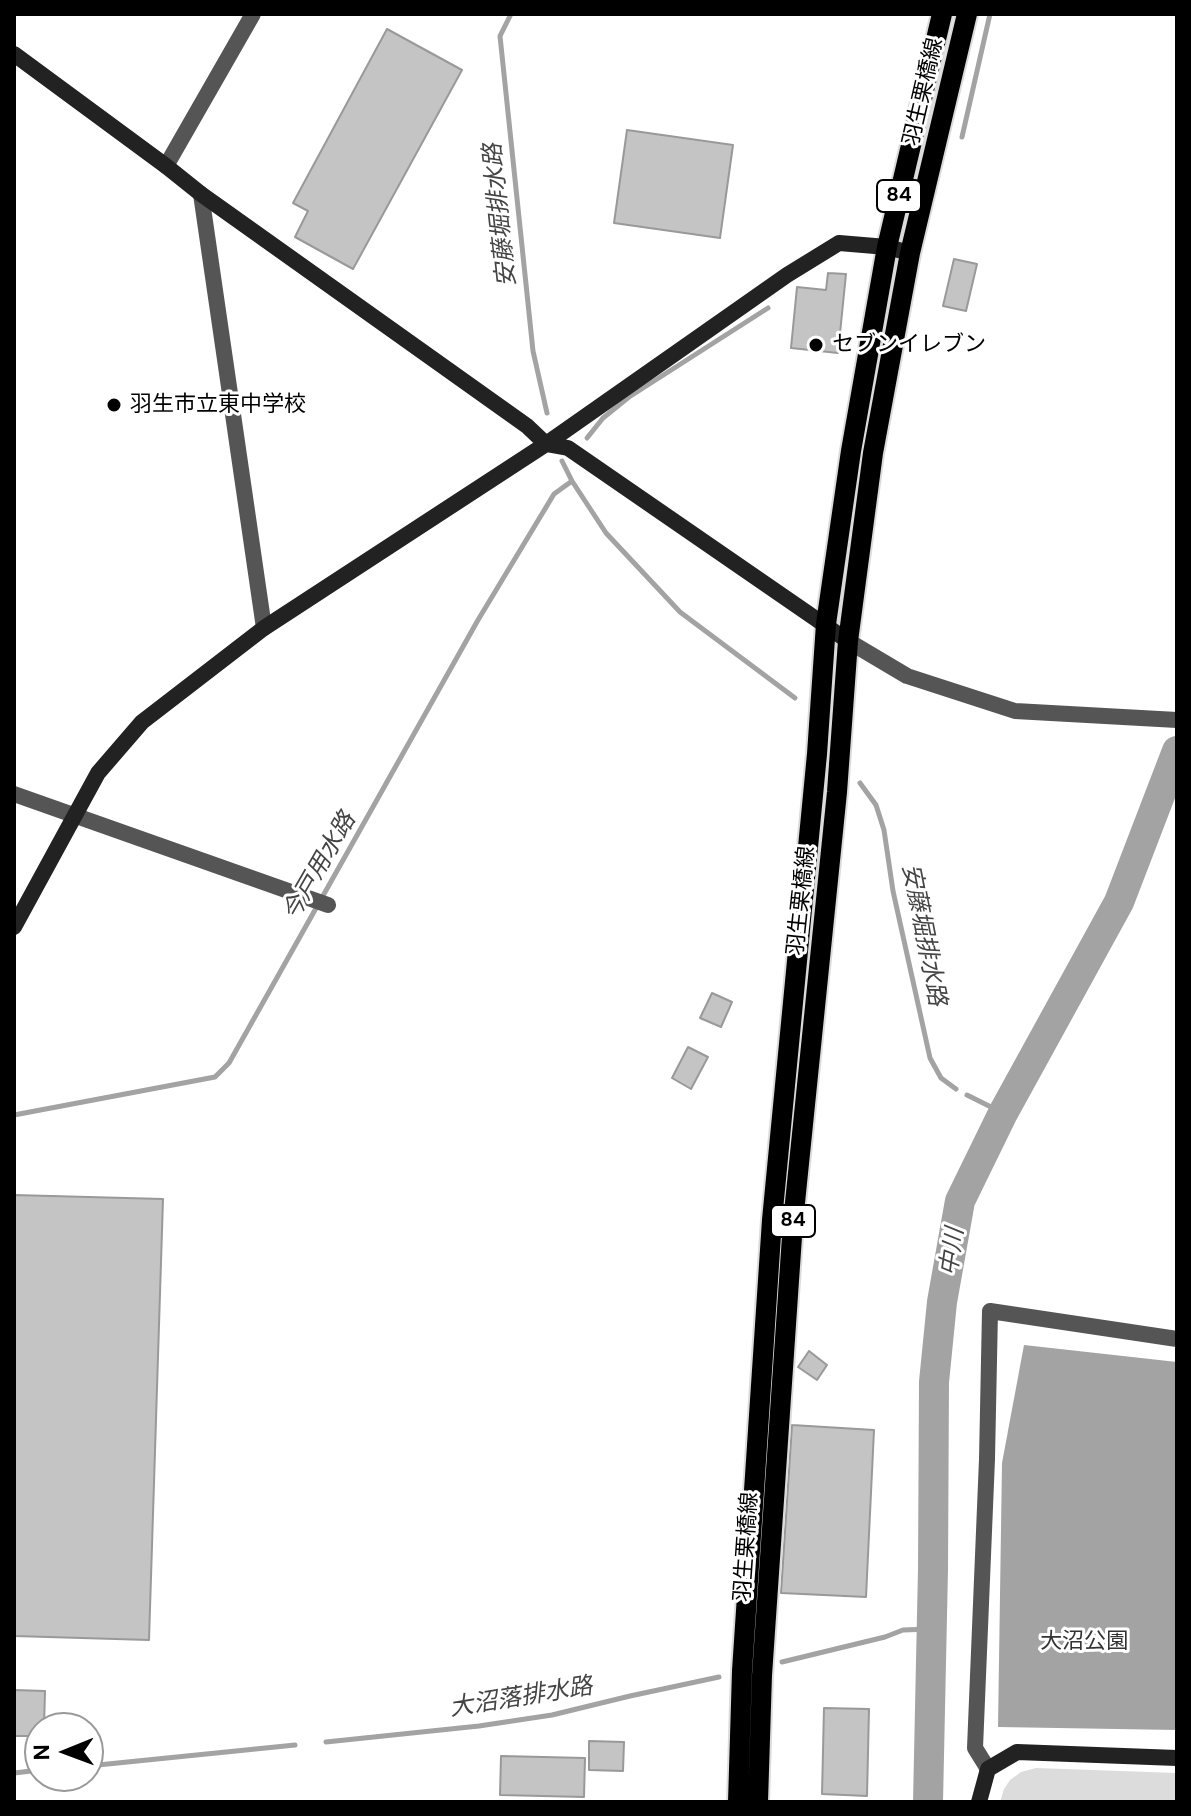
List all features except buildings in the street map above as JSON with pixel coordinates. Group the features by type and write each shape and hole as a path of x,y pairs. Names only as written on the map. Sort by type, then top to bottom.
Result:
{"main road":[{"name":"羽生栗橋線","path":"738,1802 742,1671 772,1220 826,624 851,451 887,247 942,14"},
{"name":"羽生栗橋線","path":"758,1802 762,1675 793,1222 837,792 848,641 873,453 910,253 967,14"}],"street":[{"path":"166,166 253,14"},
{"path":"14,54 201,194 527,426 546,444 568,448 848,641 907,676 1015,711 1177,720"},
{"path":"201,194 264,628"},
{"path":"14,927 98,773 142,722 264,628 546,444 787,275 839,243 887,247 910,253"},
{"path":"14,794 328,905"},
{"path":"988,1769 975,1748 990,1311 1177,1339"},
{"path":"979,1802 988,1769 1017,1752 1177,1758"}],"shaded area":[{"name":"大沼公園","path":"1024,1345 1177,1362 1177,1730 998,1727 1002,1463"},
{"path":"1036,1768 1177,1773 1177,1802 1000,1802 1010,1780 1021,1772"}],"waterway":[{"name":"安藤堀排水路","path":"511,14 500,36 533,351 547,413"},
{"name":"今戸用水路","path":"962,137 990,14"},
{"name":"今戸用水路","path":"587,438 603,418 629,397 768,308"},
{"name":"安藤堀排水路","path":"562,461 606,533 680,612 795,698"},
{"name":"今戸用水路","path":"14,1115 215,1077 229,1063 478,620 554,494 572,481"},
{"name":"中川","path":"928,1802 934,1382 942,1302 960,1201 1003,1113 1119,902 1177,751"},
{"name":"安藤堀排水路","path":"860,783 876,805 884,830 893,891 930,1058 941,1078 956,1089"},
{"name":"安藤堀排水路","path":"967,1095 1003,1113"},
{"name":"大沼落排水路","path":"782,1662 903,1630 931,1629"},
{"name":"大沼落排水路","path":"326,1742 552,1715 719,1677"},
{"name":"大沼落排水路","path":"104,1764 295,1745"},
{"name":"大沼落排水路","path":"14,1773 24,1772"}],"place":[{"name":"セブンイレブン","path":"816,345"},
{"name":"羽生市立東中学校","path":"114,405"}]}
